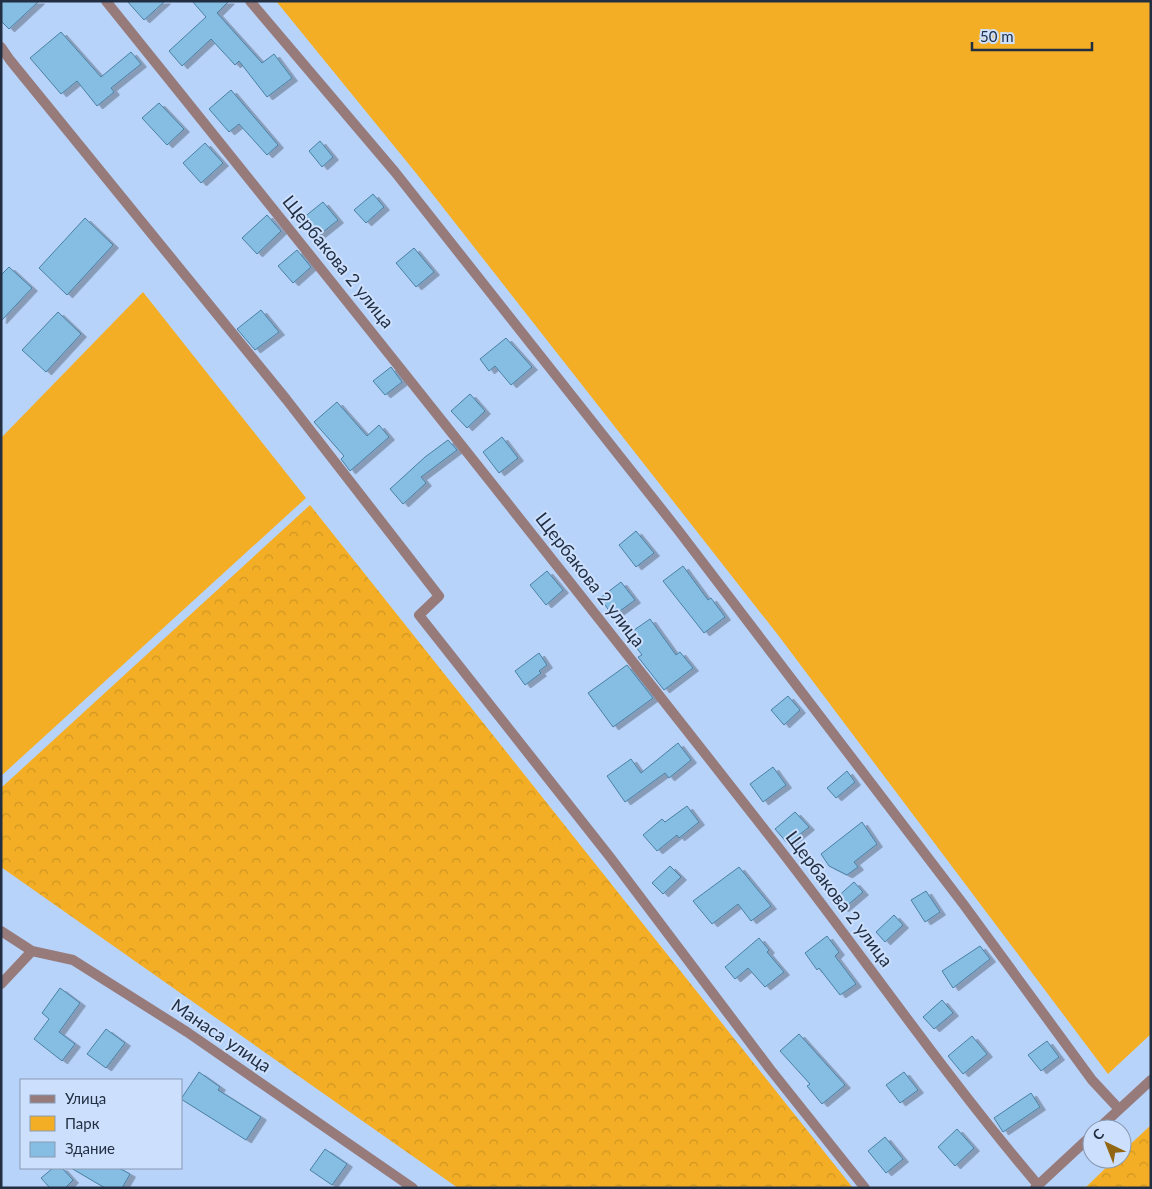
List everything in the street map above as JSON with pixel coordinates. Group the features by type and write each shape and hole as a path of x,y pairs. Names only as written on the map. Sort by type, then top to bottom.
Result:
{"street":[{"name":"Щербакова 2 улица","path":"106,1 443,419 788,858 1037,1186"},
{"path":"250,1 395,172 665,514 964,905 1092,1080 1119,1109"},
{"path":"1,47 286,399 439,596 420,615 610,857 770,1069 865,1188"},
{"name":"Манаса улица","path":"1,931 32,951 72,960 81,965 187,1032 413,1188"},
{"path":"1,984 32,951"},
{"path":"1108,1119 1151,1080"},
{"path":"1037,1186 1082,1144"}],"green space":[{"path":"276,1 1151,1 1151,1034 1108,1074 778,635 416,173"},
{"path":"143,292 306,498 1,776 1,438"},
{"path":"310,505 853,1188 458,1188 1,867 1,788"},
{"path":"1151,1125 1151,1188 1085,1188 1105,1169 1132,1169 1132,1143"}],"building":[{"path":"1,1 39,1 9,29 1,21"},
{"path":"127,1 165,1 144,20"},
{"path":"192,1 229,1 217,13 262,63 274,54 292,78 267,97 239,61 235,65 211,39 182,66 169,51 206,17"},
{"path":"61,32 101,77 131,52 141,64 111,88 114,92 97,106 77,81 61,94 30,58"},
{"path":"231,90 278,145 267,155 239,124 229,132 209,109"},
{"path":"159,103 184,129 167,145 142,118"},
{"path":"320,141 333,157 322,167 309,151"},
{"path":"205,143 223,163 201,183 183,163"},
{"path":"373,194 384,207 366,223 354,210"},
{"path":"323,202 338,220 318,236 303,218"},
{"path":"267,215 281,231 257,254 242,238"},
{"path":"85,218 113,245 67,295 39,268"},
{"path":"414,248 434,272 416,287 396,263"},
{"path":"297,250 311,267 293,283 278,266"},
{"path":"9,267 32,288 1,321 1,275"},
{"path":"261,310 279,332 255,350 237,329"},
{"path":"58,312 81,334 46,372 22,350"},
{"path":"506,338 532,367 511,385 495,366 489,371 480,359"},
{"path":"391,367 402,382 385,395 373,381"},
{"path":"470,394 485,411 467,428 451,411"},
{"path":"337,402 367,436 379,425 389,437 350,471 341,459 344,456 314,422"},
{"path":"502,437 518,458 499,473 483,452"},
{"path":"448,440 457,450 421,477 426,483 403,504 390,489 425,457"},
{"path":"636,531 654,553 636,567 619,545"},
{"path":"683,566 708,600 711,598 725,617 704,633 663,581"},
{"path":"547,571 563,590 546,605 530,585"},
{"path":"621,582 635,600 613,616 600,598"},
{"path":"650,619 676,655 680,652 693,668 664,690 638,657 642,655 627,635"},
{"path":"539,653 547,665 539,671 541,673 525,685 515,671"},
{"path":"627,665 653,698 613,727 588,693"},
{"path":"788,696 800,710 784,725 771,710"},
{"path":"678,743 691,760 669,778 665,773 625,802 607,776 631,759 641,773"},
{"path":"773,767 786,785 763,802 750,784"},
{"path":"847,771 855,782 836,798 827,788"},
{"path":"687,806 699,822 679,838 677,835 657,851 643,835 662,819 665,822"},
{"path":"795,812 809,827 788,844 775,829"},
{"path":"862,822 877,844 854,862 858,867 847,875 829,866 821,854"},
{"path":"670,866 681,877 663,894 652,883"},
{"path":"739,867 771,906 751,921 738,904 712,924 693,901"},
{"path":"854,882 863,892 843,909 834,900"},
{"path":"926,891 940,912 925,922 911,900"},
{"path":"894,915 903,925 885,942 876,932"},
{"path":"827,936 839,952 835,956 856,984 840,995 819,968 817,970 805,953"},
{"path":"759,938 769,950 767,952 784,972 765,987 748,968 735,979 725,967"},
{"path":"980,946 990,959 953,988 942,971"},
{"path":"60,988 80,1003 59,1032 75,1044 62,1061 34,1039 49,1019 42,1013"},
{"path":"942,1000 953,1013 934,1029 923,1017"},
{"path":"106,1029 125,1043 106,1068 87,1054"},
{"path":"799,1034 845,1085 822,1104 807,1086 810,1084 780,1051"},
{"path":"972,1036 987,1054 963,1074 948,1056"},
{"path":"1047,1041 1059,1057 1041,1071 1028,1055"},
{"path":"199,1072 220,1087 218,1090 261,1117 246,1140 182,1100"},
{"path":"904,1072 918,1090 900,1103 886,1085"},
{"path":"1031,1093 1040,1107 1003,1132 994,1118"},
{"path":"957,1129 974,1148 955,1166 938,1147"},
{"path":"885,1137 903,1159 886,1173 868,1151"},
{"path":"325,1149 347,1164 332,1185 310,1170"},
{"path":"52,1169 63,1169 73,1180 65,1188 50,1188 41,1178"},
{"path":"73,1169 121,1169 130,1174 122,1188 105,1188"}]}
